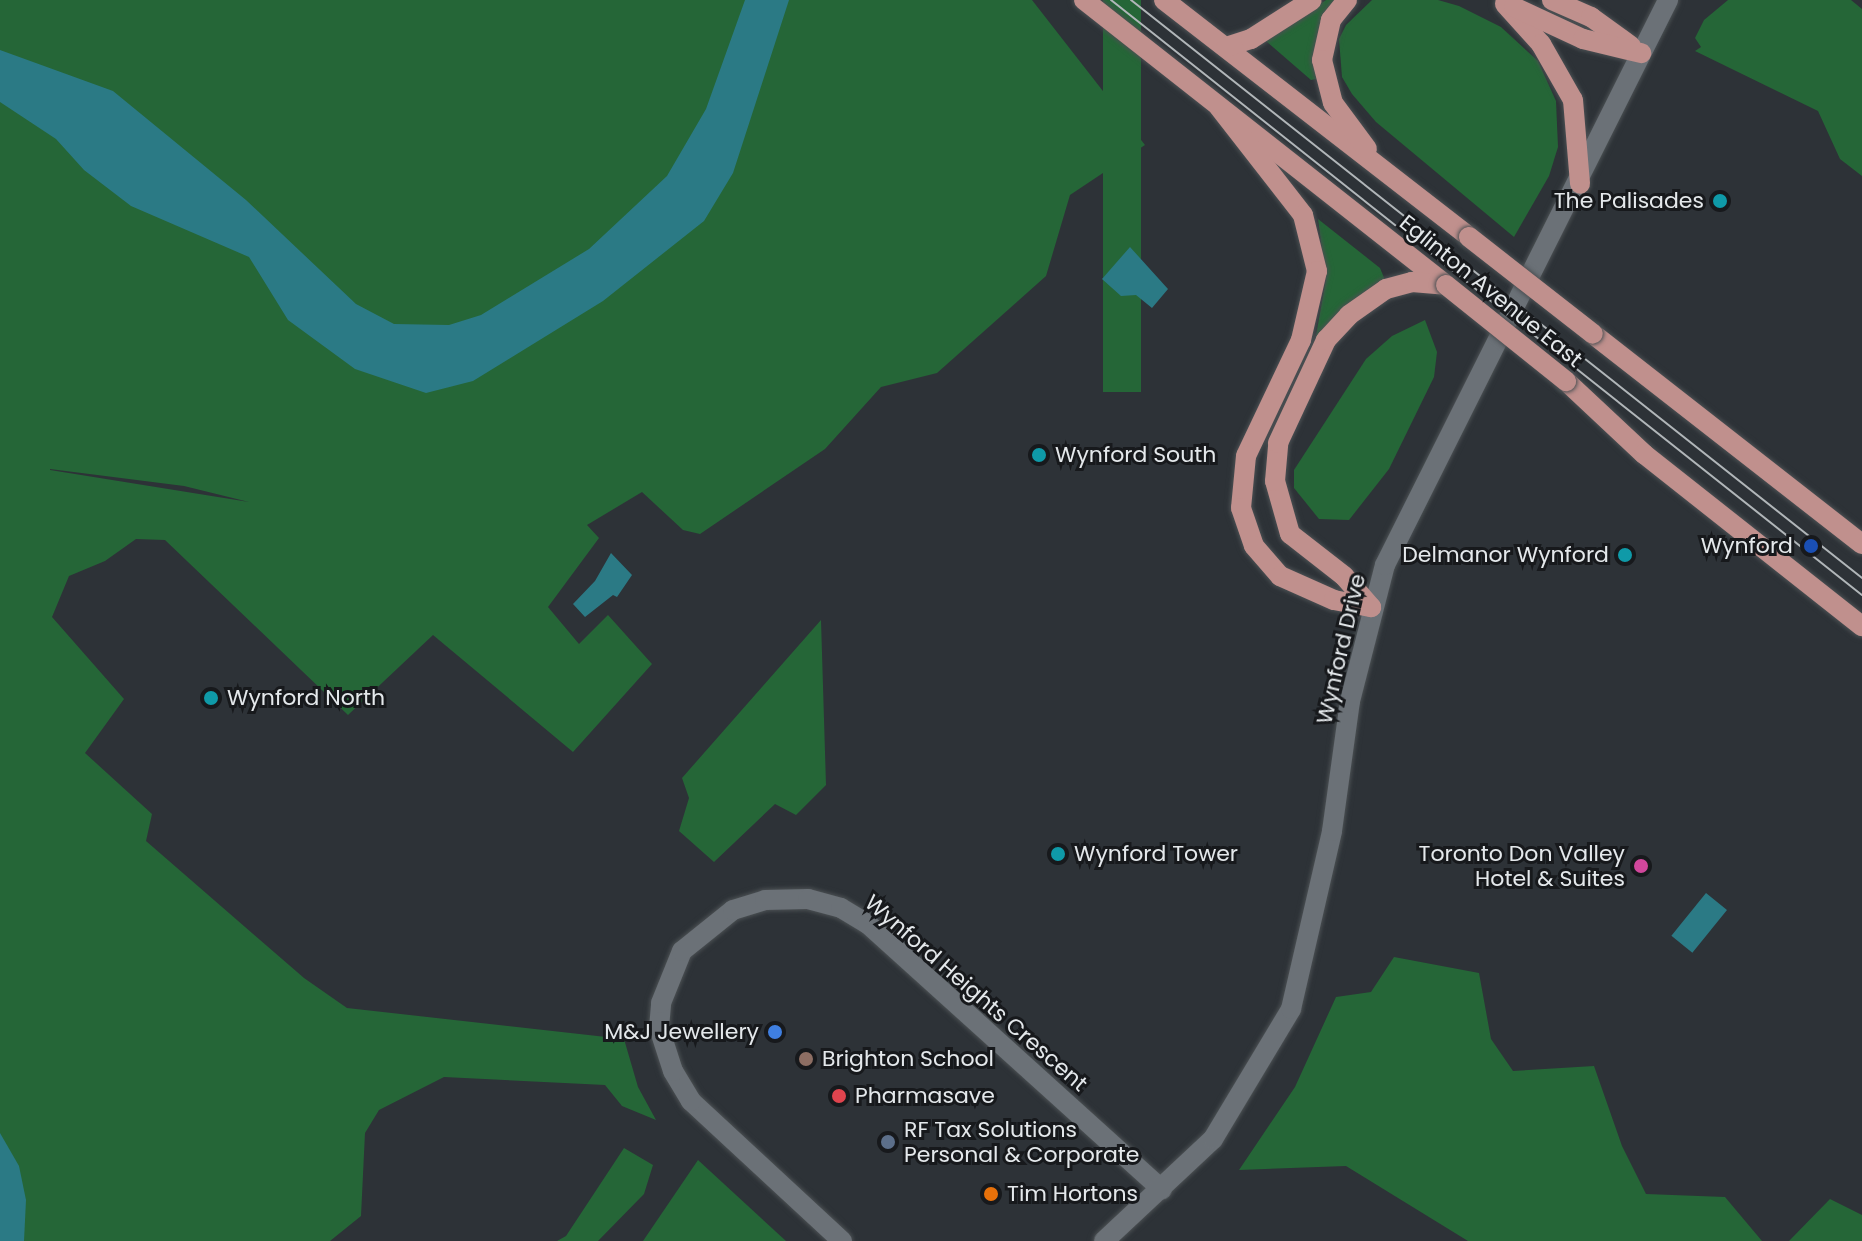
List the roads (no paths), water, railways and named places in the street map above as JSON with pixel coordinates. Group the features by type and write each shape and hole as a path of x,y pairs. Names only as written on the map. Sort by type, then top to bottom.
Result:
{"main road":[{"name":"Eglinton Avenue East","path":"1084,0 1566,381 1644,454 1862,626"},
{"name":"Eglinton Avenue East","path":"1164,0 1862,544"},
{"path":"1226,47 1251,39 1312,0"},
{"path":"1347,0 1331,20 1324,44 1326,88 1382,168"},
{"path":"1552,0 1591,17 1641,53"},
{"path":"1500,2 1583,39 1641,53"},
{"path":"1500,2 1541,44 1573,100 1580,184"},
{"path":"1219,107 1303,215 1317,271 1301,340 1246,456 1241,508 1254,546 1280,576 1334,600 1371,607"},
{"path":"1371,607 1344,576 1290,534 1275,481 1278,443 1326,340 1349,315 1386,289 1412,282 1446,285"}],"street":[{"name":"Wynford Drive","path":"1104,1241 1213,1139 1291,1009 1332,831 1350,701 1371,607 1398,533 1580,184 1668,0"},
{"name":"Wynford Heights Crescent","path":"842,1241 691,1101 673,1071 659,1028 661,1003 682,951 733,910 765,900 808,899 841,908 868,924 1162,1190"}],"water":[{"path":"745,0 789,0 733,173 704,221 603,301 473,381 426,393 355,369 288,320 249,257 131,206 84,170 56,139 0,102 0,50 113,91 246,200 356,304 394,324 449,325 481,315 589,249 667,176 706,109"},
{"path":"1130,247 1168,289 1152,308 1136,295 1121,296 1102,279"},
{"path":"611,553 632,575 617,597 613,595 585,617 573,604 595,581"},
{"path":"1706,893 1727,910 1692,953 1671,936"},
{"path":"0,1133 19,1166 26,1200 24,1241 0,1241"}],"tram line":[{"path":"1111,0 1862,595"},
{"path":"1131,0 1862,578"}],"place":[{"name":"The Palisades","path":"1720,201"},
{"name":"Wynford South","path":"1039,455"},
{"name":"Wynford","path":"1811,546"},
{"name":"Delmanor Wynford","path":"1625,555"},
{"name":"Wynford North","path":"211,698"},
{"name":"Wynford Tower","path":"1058,854"},
{"name":"Toronto Don Valley Hotel & Suites","path":"1641,866"},
{"name":"M&J Jewellery","path":"775,1032"},
{"name":"Brighton School","path":"806,1059"},
{"name":"Pharmasave","path":"839,1096"},
{"name":"RF Tax Solutions Personal & Corporate","path":"888,1142"},
{"name":"Tim Hortons","path":"991,1194"}]}
